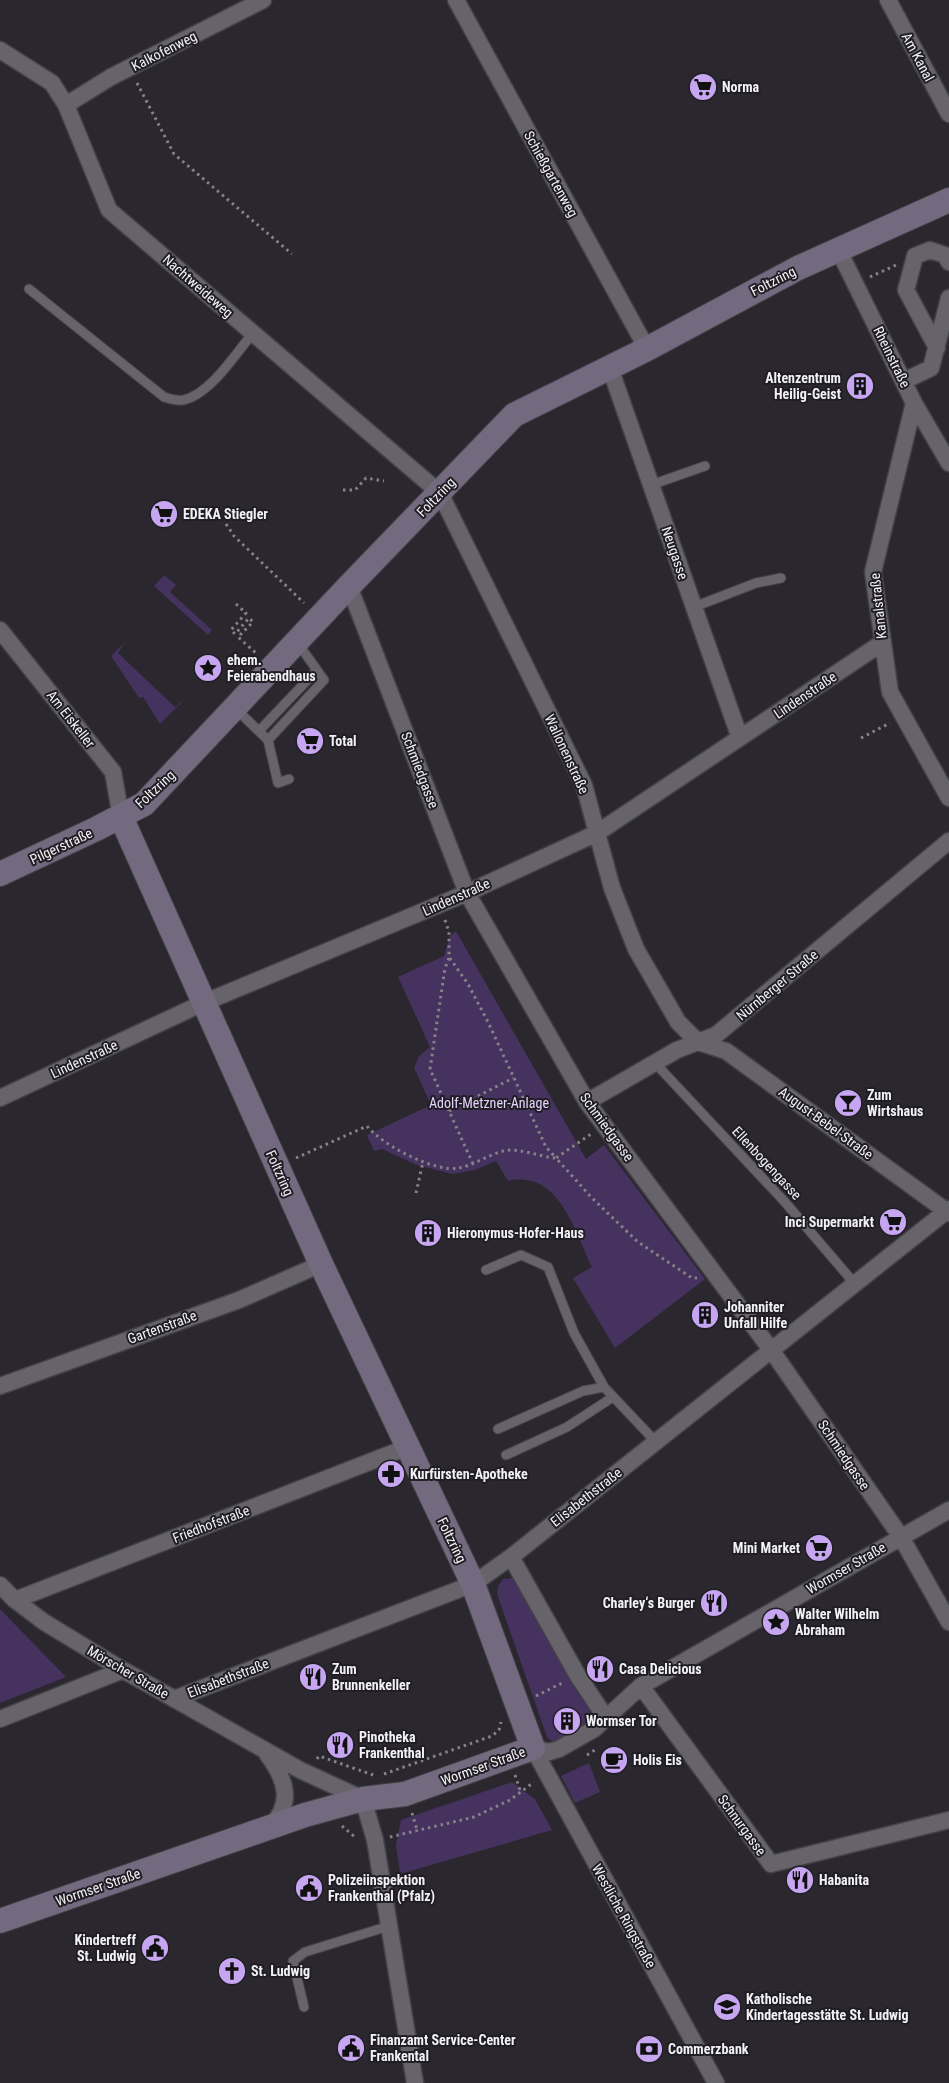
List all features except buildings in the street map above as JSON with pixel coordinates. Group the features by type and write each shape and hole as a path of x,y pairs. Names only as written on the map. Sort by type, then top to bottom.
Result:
{"street":[{"name":"Kalkofenweg","path":"66,105 111,77 263,0"},
{"name":"Schießgartenweg","path":"456,0 647,349"},
{"name":"Am Kanal","path":"888,0 949,114"},
{"name":"Nachtweideweg","path":"0,50 52,83 66,105 109,210 440,492"},
{"name":"Foltzring","path":"533,1748 473,1584 321,1264 121,817 144,804 349,586 514,416 838,249 949,200"},
{"name":"Rheinstraße","path":"838,249 914,403 949,464"},
{"path":"936,348 906,290 915,256 930,250 946,255 949,262"},
{"path":"904,381 931,368 949,298"},
{"name":"Neugasse","path":"610,368 740,738"},
{"name":"Kanalstraße","path":"914,403 873,572 890,692 949,798"},
{"name":"Wallonenstraße","path":"440,492 584,785 612,888 636,949 678,1022 698,1042"},
{"name":"Schmiedgasse","path":"349,586 467,893 587,1102 772,1350 900,1537 949,1622"},
{"name":"Am Eiskeller","path":"0,630 113,772 121,817"},
{"name":"Lindenstraße","path":"0,1098 203,1003 467,893 597,832 882,643"},
{"name":"Pilgerstraße","path":"0,874 121,817"},
{"name":"Nürnberger Straße","path":"587,1102 677,1050 716,1035 949,841"},
{"name":"August-Bebel-Straße","path":"698,1042 726,1051 948,1211"},
{"name":"Elisabethstraße","path":"174,1699 473,1584 511,1557 948,1211"},
{"name":"Gartenstraße","path":"0,1386 239,1300 321,1264"},
{"name":"Friedhofstraße","path":"15,1600 408,1447"},
{"name":"Wormser Straße","path":"0,1921 269,1828 363,1799 405,1794 533,1748 548,1752 559,1749 594,1729 641,1686 949,1510"},
{"path":"511,1557 578,1676 606,1718"},
{"name":"Mörscher Straße","path":"0,1585 15,1600 55,1630 264,1750 308,1774 363,1799"},
{"path":"0,1719 123,1670"},
{"name":"Schnurgasse","path":"641,1686 771,1864 949,1820"},
{"name":"Westliche Ringstraße","path":"533,1748 716,2083"},
{"name":"Mörscher Straße","path":"264,1750 281,1776 284,1790 284,1806 279,1817 269,1828"},
{"path":"363,1799 375,1840 415,2083"}],"lane":[{"path":"30,289 164,397 181,401 196,397 207,388 253,332"},
{"path":"651,485 705,466"},
{"path":"694,607 756,583 781,578"},
{"path":"268,740 324,680 297,642"},
{"path":"259,731 318,670"},
{"path":"235,708 268,740 278,783 289,779"},
{"name":"Ellenbogengasse","path":"655,1063 784,1201 856,1284"},
{"path":"486,1270 521,1255 548,1267 574,1333 604,1387 656,1442"},
{"path":"498,1429 583,1391 604,1387"},
{"path":"506,1455 567,1426 614,1397"},
{"path":"304,2006 293,1961 305,1952 389,1926"}],"path":[{"path":"130,68 174,154 292,254"},
{"path":"855,284 915,256"},
{"path":"343,490 355,490 366,478 384,480"},
{"path":"226,524 234,536 301,599 308,610"},
{"path":"236,604 246,614 231,630 235,634 249,618 253,622 238,637"},
{"path":"861,738 877,730"},
{"path":"440,904 450,932 449,957 445,968 430,1069 473,1164"},
{"path":"449,957 468,984 488,1022 546,1147 591,1197 638,1242 692,1278 718,1277"},
{"path":"449,1111 514,1078"},
{"path":"277,1166 367,1126 386,1145 423,1162 457,1169 503,1151 556,1158 604,1125"},
{"path":"416,1193 423,1162"},
{"path":"319,1756 376,1776 492,1736 498,1730 501,1720 500,1710 578,1676"},
{"path":"579,1760 594,1752 599,1746"},
{"path":"338,1821 360,1842 375,1840 474,1817 510,1800 547,1776"}],"green space":[{"path":"164,575 176,585 170,592 212,630 208,635 154,586"},
{"path":"125,642 118,653 175,707 186,698 160,724 143,697 139,698 111,656"},
{"name":"Adolf-Metzner-Anlage","path":"456,931 586,1159 604,1145 705,1279 615,1348 573,1278 592,1267 563,1206 553,1194 540,1184 526,1180 508,1181 496,1161 475,1170 452,1174 417,1165 382,1149 374,1151 367,1135 431,1105 414,1068 419,1056 430,1047 398,977 444,956 450,936"},
{"path":"512,1578 520,1580 575,1689 589,1708 592,1722 558,1741 552,1741 547,1737 497,1594 498,1586 503,1579"},
{"path":"0,1609 66,1677 0,1703"},
{"path":"589,1763 600,1792 575,1803 561,1776"},
{"path":"512,1782 535,1799 552,1830 400,1874 396,1845 401,1820"}],"place":[{"name":"Norma","path":"703,87"},
{"name":"Altenzentrum Heilig-Geist","path":"860,386"},
{"name":"EDEKA Stiegler","path":"164,514"},
{"name":"ehem. Feierabendhaus","path":"208,668"},
{"name":"Total","path":"310,741"},
{"name":"Zum Wirtshaus","path":"848,1103"},
{"name":"Inci Supermarkt","path":"893,1222"},
{"name":"Hieronymus-Hofer-Haus","path":"428,1233"},
{"name":"Johanniter Unfall Hilfe","path":"705,1315"},
{"name":"Kurfürsten-Apotheke","path":"391,1474"},
{"name":"Mini Market","path":"819,1548"},
{"name":"Charley‘s Burger","path":"714,1603"},
{"name":"Walter Wilhelm Abraham","path":"776,1622"},
{"name":"Casa Delicious","path":"600,1669"},
{"name":"Zum Brunnenkeller","path":"313,1677"},
{"name":"Wormser Tor","path":"567,1721"},
{"name":"Pinotheka Frankenthal","path":"340,1745"},
{"name":"Holis Eis","path":"614,1760"},
{"name":"Habanita","path":"800,1880"},
{"name":"Polizeiinspektion Frankenthal (Pfalz)","path":"309,1888"},
{"name":"Kindertreff St. Ludwig","path":"155,1948"},
{"name":"St. Ludwig","path":"232,1971"},
{"name":"Katholische Kindertagesstätte St. Ludwig","path":"727,2007"},
{"name":"Finanzamt Service-Center Frankental","path":"351,2048"},
{"name":"Commerzbank","path":"649,2049"}]}
